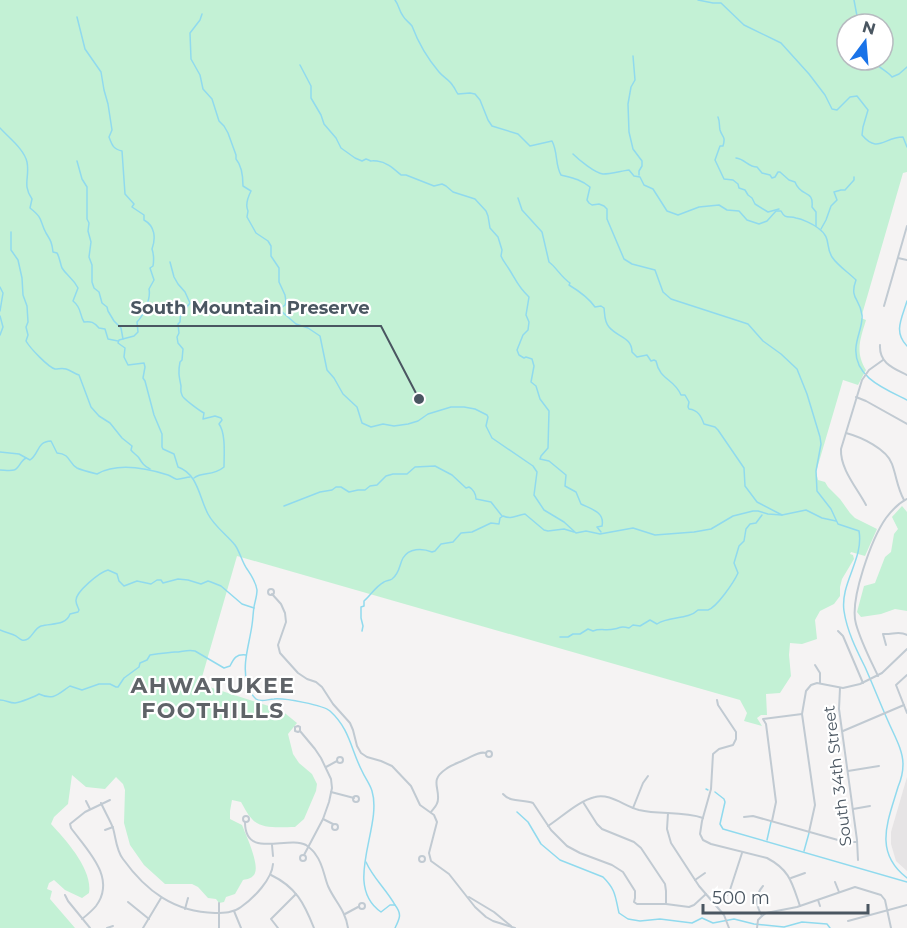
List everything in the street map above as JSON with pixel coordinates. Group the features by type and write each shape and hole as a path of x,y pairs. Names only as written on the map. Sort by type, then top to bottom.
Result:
{"street":[{"path":"884,306 907,226"},
{"path":"898,258 907,261"},
{"path":"880,345 879,350 885,363 907,375"},
{"path":"866,505 844,468 841,450 856,397 865,375 883,360"},
{"path":"856,397 907,424"},
{"path":"846,433 854,435 887,454 892,462 897,488 906,500 894,508 886,518 870,550 854,610 856,624 878,676"},
{"path":"272,594 285,613 286,622 279,645 280,653 298,673 322,687 350,723 361,753 368,758 392,766 411,786 420,805 437,819 429,856 431,861 449,874 475,906 490,919 514,928"},
{"path":"838,631 843,636 865,682"},
{"path":"886,645 884,634 903,632 907,635"},
{"path":"809,832 815,805 802,714 806,691 812,685 820,683 840,688 852,687 865,682 886,670 907,649"},
{"path":"815,665 820,673 820,683"},
{"path":"907,675 896,685 907,713"},
{"name":"South 34th Street","path":"840,688 839,709 858,842 858,860"},
{"path":"717,700 737,736 733,745 719,749 713,754 710,792 700,829 701,837 711,844 775,862 790,878 800,906"},
{"path":"842,732 904,705"},
{"path":"772,821 776,797 766,724 763,718 802,714"},
{"path":"300,731 315,749 331,779 331,792 323,819 304,855"},
{"path":"431,812 438,800 437,779 445,769 476,753 486,753"},
{"path":"326,767 337,761"},
{"path":"848,771 879,766"},
{"path":"633,808 648,776"},
{"path":"331,792 354,798"},
{"path":"502,794 509,800 533,803 548,826 561,841 573,850 619,868 635,891 634,902 637,904 689,907 706,894"},
{"path":"548,826 583,802 597,796 605,796 642,811 689,814 703,818"},
{"path":"82,919 97,905 103,891 102,871 70,824 90,809 110,800"},
{"path":"86,801 90,809"},
{"path":"583,802 602,829 634,842 641,848 665,884 666,904"},
{"path":"101,804 123,859 150,890 185,909 207,913 234,911 245,904 266,883 271,875 273,864"},
{"path":"853,809 870,807"},
{"path":"668,813 667,829 671,843 695,880 724,915 729,928"},
{"path":"744,817 750,816 772,821 844,842 858,842"},
{"path":"323,819 333,824"},
{"path":"245,822 252,839 261,844 295,842 308,847 316,854 328,886 345,914 348,928"},
{"path":"105,830 112,827"},
{"path":"272,845 273,856"},
{"path":"716,906 730,891 742,853"},
{"path":"425,858 429,856"},
{"path":"695,880 705,873"},
{"path":"790,878 805,873"},
{"path":"271,875 284,882 296,894 303,903 314,928"},
{"path":"103,882 109,882"},
{"path":"835,882 839,892"},
{"path":"762,916 757,901 763,886"},
{"path":"757,926 766,913 800,906 855,887 878,893 885,900 891,928"},
{"path":"278,928 272,919 296,894"},
{"path":"65,895 68,902 90,928"},
{"path":"466,895 494,912 514,928"},
{"path":"143,928 161,898"},
{"path":"185,909 188,898"},
{"path":"818,900 820,906"},
{"path":"128,902 149,919"},
{"path":"219,903 219,928"},
{"path":"848,921 907,905"},
{"path":"345,914 359,907"},
{"path":"234,911 241,928"},
{"path":"490,919 494,912"},
{"path":"107,928 113,926"}],"shaded area":[{"path":"907,777 907,871 896,861 891,844 891,832"}],"green space":[{"path":"0,0 907,0 907,172 903,173 861,318 866,320 860,340 860,352 866,370 858,385 843,380 816,472 818,480 825,482 855,518 877,529 865,556 851,552 854,559 842,579 840,596 834,604 820,611 815,620 817,639 802,644 790,643 791,676 780,693 766,694 767,715 757,718 762,726 744,721 747,713 740,700 237,556 200,684 281,710 297,723 288,734 293,754 299,763 312,774 317,784 304,819 295,827 261,825 252,819 241,802 232,800 230,819 242,825 252,849 256,868 254,875 243,880 235,894 219,903 216,899 208,898 192,884 165,884 144,865 130,845 124,823 125,790 116,777 105,789 86,787 72,775 68,804 54,817 51,824 83,865 89,884 89,893 82,898 65,890 54,880 49,883 47,889 52,891 50,899 75,928 0,928"},
{"path":"902,506 907,512 907,611 895,609 861,617 857,612 864,586 875,583 885,557 891,552 894,534 898,529 892,517"}],"waterway":[{"path":"395,0 435,67 458,94 475,94 492,126 518,134 530,146 552,141 561,175 586,184 590,187 587,200 589,203 599,204 607,209 607,219 624,259 632,264 655,270 663,292 671,299 748,324 763,341 797,369 820,437 821,444 816,471 817,491 831,509 838,524 859,531 860,541 845,591 844,611 852,640 902,753 902,773 890,812 886,836 890,858 896,868 907,878"},
{"path":"698,0 721,3 744,25 781,43 809,74 825,95 832,109 837,110 850,97 857,96 868,110 862,135 868,141 877,144 903,137 907,147"},
{"path":"854,0 856,12"},
{"path":"202,14 190,33 191,59 200,75 203,89 212,99 219,121 228,133 241,168 243,186 251,191 247,204 247,217 256,233 268,241 271,246 271,256 279,268 279,282 286,302 281,311 296,324 320,336 327,370 343,394 357,407 362,423 371,427 383,424 394,426 408,424 428,414 451,407 475,409 487,415 486,426 492,438 533,466 537,472 534,495 544,510 564,522 576,533 586,531 600,534 633,528 655,535 694,532 711,529 733,516 753,511 782,515"},
{"path":"77,17 85,49 101,72 112,130 109,137 113,146 122,151 125,194 134,204 132,207 144,215 144,220 152,229 154,237 153,266 150,268 154,280 149,289 146,306 137,322 138,332 134,336 119,340 118,343 125,348 124,357 128,365 144,363 143,378 162,434 163,449 174,454 178,467 185,470 194,480 211,518 235,545 256,584 257,594 245,669 247,684 252,694 260,701 286,700 312,704 326,709 337,718 346,732 371,788 374,805 364,871 365,887 370,901 381,912 390,905 395,905 400,916 395,928"},
{"path":"633,56 635,80 631,87 628,104 629,132 633,149 642,161 639,175"},
{"path":"300,65 311,86 311,98 324,124 341,148 362,161 366,159 384,163 401,175 434,186 442,184 453,192 475,199 486,211 490,228 498,237 502,250 501,256 529,297 526,315 529,322 528,330 523,335 517,350 519,355 532,359 534,366 531,382 536,386 540,399 549,411 548,448 540,459 549,461 566,475 565,486 576,492 581,504 599,514 602,526 597,527 601,532"},
{"path":"886,72 892,77 907,67"},
{"path":"718,117 724,140 715,160 724,179 733,180 739,188 745,190 755,204 768,212 779,209"},
{"path":"0,128 20,148 25,157 28,167 27,189 32,199 30,208 39,217 62,268 78,288 73,301 78,306 84,322 92,322 99,328 105,329 108,339 118,341"},
{"path":"573,154 587,166 603,174 629,170 634,176 640,177 644,185 653,189 667,211 678,215 699,207 719,205 727,210 739,211 747,220 759,224 767,221 776,211 781,211 785,216 801,219 818,228 827,239 832,257 856,280 854,295 862,315 856,347 856,357 860,366 872,381 907,400"},
{"path":"736,158 757,167 762,173 772,178 780,172 795,182 800,190 811,198 812,207 816,212 816,226"},
{"path":"77,161 87,187 92,282 94,288 99,292 102,303 121,328 123,339"},
{"path":"821,229 831,206 837,200 834,192 845,190 854,177"},
{"path":"518,198 522,210 542,232 549,262 570,283 569,285 583,294 595,307 604,308 607,325 630,343 632,352 637,357 647,355 651,361 656,361 664,376 675,385 681,395 685,395 689,402 689,409 699,414 704,424 718,430 744,468 745,486 757,502 782,515 806,510 822,518 836,521"},
{"path":"11,232 11,250 18,260 23,295 27,306 28,335 26,341 52,368 66,369 79,375 91,407 132,446 131,450 150,469"},
{"path":"170,262 174,277 190,303 182,313 178,324 178,343 183,349 179,369 181,393 204,413 203,419 215,416 222,420 219,424 224,439 224,467 216,472 194,478"},
{"path":"0,287 3,293 0,311"},
{"path":"907,301 900,330 900,335 907,346"},
{"path":"0,316 3,327 0,335"},
{"path":"0,452 19,454 30,460 43,443 51,441 57,453 65,455 74,466 93,473 132,467 159,472 176,479 190,477"},
{"path":"0,470 16,469 26,458"},
{"path":"284,506 336,487 349,492 365,490 377,485 386,476 407,474 415,467 435,466 452,475 466,488 473,490 476,499 491,502 502,516"},
{"path":"362,631 361,607 364,606 364,601 381,584 395,577 403,558 409,552 435,551 441,544 453,542 461,533 472,532 491,523 499,524 503,516 512,517 525,514 544,530 564,529 574,532"},
{"path":"560,637 580,634 588,629 611,630 629,628 633,625 640,626 650,620 657,624 689,615 698,610 712,608 725,594 738,573 734,563 739,546 744,541 746,529 750,524 756,523 762,515"},
{"path":"0,630 25,640 41,626 65,621 70,614 78,612 76,602 79,593 94,578 108,570 117,574 124,586 137,581 151,584 157,580 163,583 178,579 201,584 208,581 221,586 242,604 254,608"},
{"path":"0,700 15,703 39,694 52,697 70,686 82,690 99,684 118,687 124,678 139,667 140,663 154,654 192,650 224,668 230,666 238,656 246,655"},
{"path":"715,792 725,802 720,824 723,829 907,882"},
{"path":"517,812 528,822 541,844 560,860 603,877 613,890 619,913 628,919 640,921 660,919 692,923 702,918 713,923 734,919 784,927 802,922 827,924 830,928"},
{"path":"767,840 771,822"},
{"path":"804,851 809,833"},
{"path":"366,862 395,905"}],"place":[{"name":"South Mountain Preserve","path":"419,399"}],"district":[{"name":"AHWATUKEE FOOTHILLS","path":"213,698"}]}
